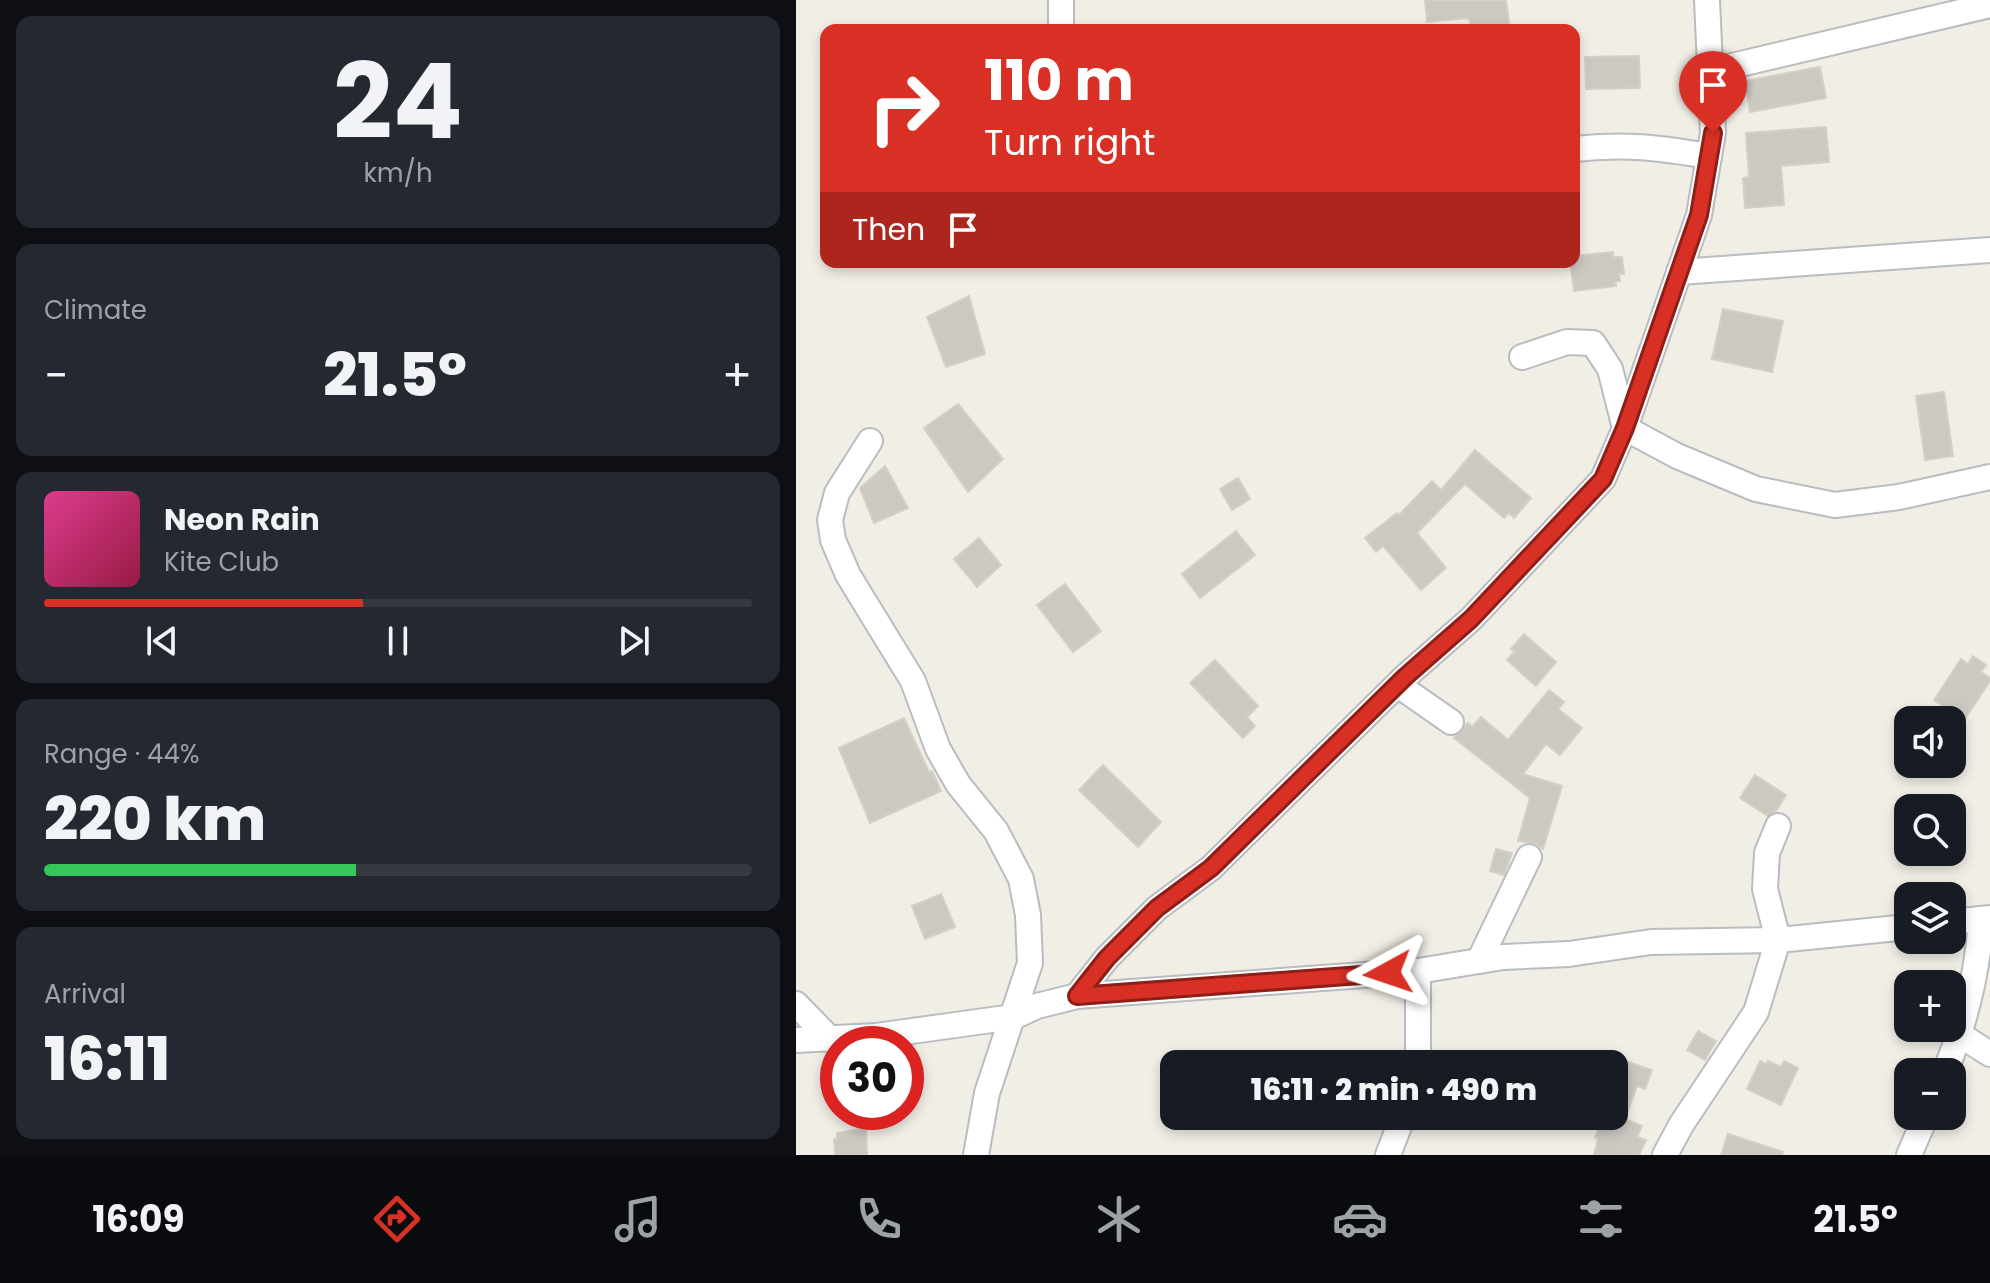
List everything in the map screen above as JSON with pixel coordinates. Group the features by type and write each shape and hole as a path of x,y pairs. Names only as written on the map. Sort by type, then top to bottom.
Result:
{"street":[{"path":"1061,0 1061,24"},
{"path":"1077,996 1107,958 1157,908 1211,868 1398,685 1471,619 1603,479 1625,428 1699,215 1713,133 1707,0"},
{"path":"1711,71 1990,5"},
{"path":"1580,148 1612,145 1655,147 1709,156"},
{"path":"1679,272 1990,250"},
{"path":"1522,357 1567,342 1593,343 1610,369 1625,428 1677,456 1756,489 1835,505 1899,497 1990,477"},
{"path":"870,441 837,493 830,520 833,540 848,575 913,681 938,749 958,784 996,831 1021,879 1028,915 1030,963 987,1093 976,1155"},
{"path":"1398,685 1451,722"},
{"path":"1665,1155 1681,1125 1756,1012 1778,940 1765,889 1767,853 1778,826"},
{"path":"1479,961 1529,857"},
{"path":"1966,921 1986,919 1966,1009"},
{"path":"924,1029 1013,1017 1037,1006 1077,996 1418,971 1651,942 1778,940 1894,928"},
{"path":"1418,971 1418,1050"},
{"path":"796,1004 820,1029"},
{"path":"796,1040 820,1039"},
{"path":"1966,1039 1990,1054"},
{"path":"1388,1155 1398,1130"},
{"path":"1909,1155 1920,1130"}],"building":[{"path":"1425,0 1506,0 1509,24 1470,24 1469,18 1427,22"},
{"path":"1639,56 1640,88 1586,89 1585,57"},
{"path":"1820,67 1826,98 1750,112 1745,81"},
{"path":"1826,127 1829,162 1781,166 1784,205 1745,208 1743,178 1749,177 1746,133"},
{"path":"1613,252 1613,257 1622,257 1624,274 1619,274 1620,281 1615,282 1616,286 1574,291 1571,268 1580,268 1580,255"},
{"path":"969,296 985,354 946,367 927,317"},
{"path":"1723,309 1783,321 1772,372 1712,359"},
{"path":"1944,392 1953,456 1925,460 1916,396"},
{"path":"958,404 1003,459 968,492 924,428"},
{"path":"1475,450 1531,498 1514,518 1509,513 1504,518 1465,484 1417,533 1446,568 1421,590 1383,546 1376,552 1365,538 1397,513 1399,515 1432,481 1441,490"},
{"path":"885,466 908,508 874,523 860,488"},
{"path":"1238,478 1250,499 1232,510 1220,489"},
{"path":"1236,531 1255,555 1200,598 1182,574"},
{"path":"979,538 1001,565 977,587 954,559"},
{"path":"1065,584 1101,631 1073,652 1037,605"},
{"path":"1524,634 1556,662 1536,686 1507,660 1515,651 1511,649"},
{"path":"1973,656 1986,665 1981,672 1990,681 1966,717 1966,706 1943,706 1934,700 1961,659 1968,664"},
{"path":"1215,660 1258,706 1247,717 1255,726 1243,738 1190,683"},
{"path":"1549,690 1564,702 1558,709 1582,728 1560,755 1546,744 1523,774 1562,786 1543,849 1535,843 1518,841 1530,798 1454,738 1468,723 1472,727 1481,717 1508,740"},
{"path":"904,718 941,791 870,823 839,748"},
{"path":"1103,765 1161,822 1138,847 1079,790"},
{"path":"1755,775 1786,795 1776,811 1768,816 1740,798"},
{"path":"1496,849 1512,853 1504,875 1490,871"},
{"path":"941,894 955,927 925,939 912,906"},
{"path":"1698,1031 1716,1041 1705,1060 1687,1050"},
{"path":"1760,1061 1781,1067 1784,1061 1798,1068 1781,1105 1747,1089"},
{"path":"1628,1062 1652,1070 1645,1089 1637,1086 1628,1111"},
{"path":"1628,1120 1642,1126 1637,1137 1646,1140 1639,1155 1594,1155 1598,1139 1595,1138 1598,1130 1628,1130"},
{"path":"866,1130 867,1155 835,1155 834,1139 837,1139 837,1133"},
{"path":"1728,1134 1783,1152 1782,1155 1721,1155"}],"route":[{"path":"1388,973 1193,990 1077,996 1107,958 1157,908 1211,868 1405,677 1471,619 1603,479 1625,428 1699,215 1713,133"}]}
